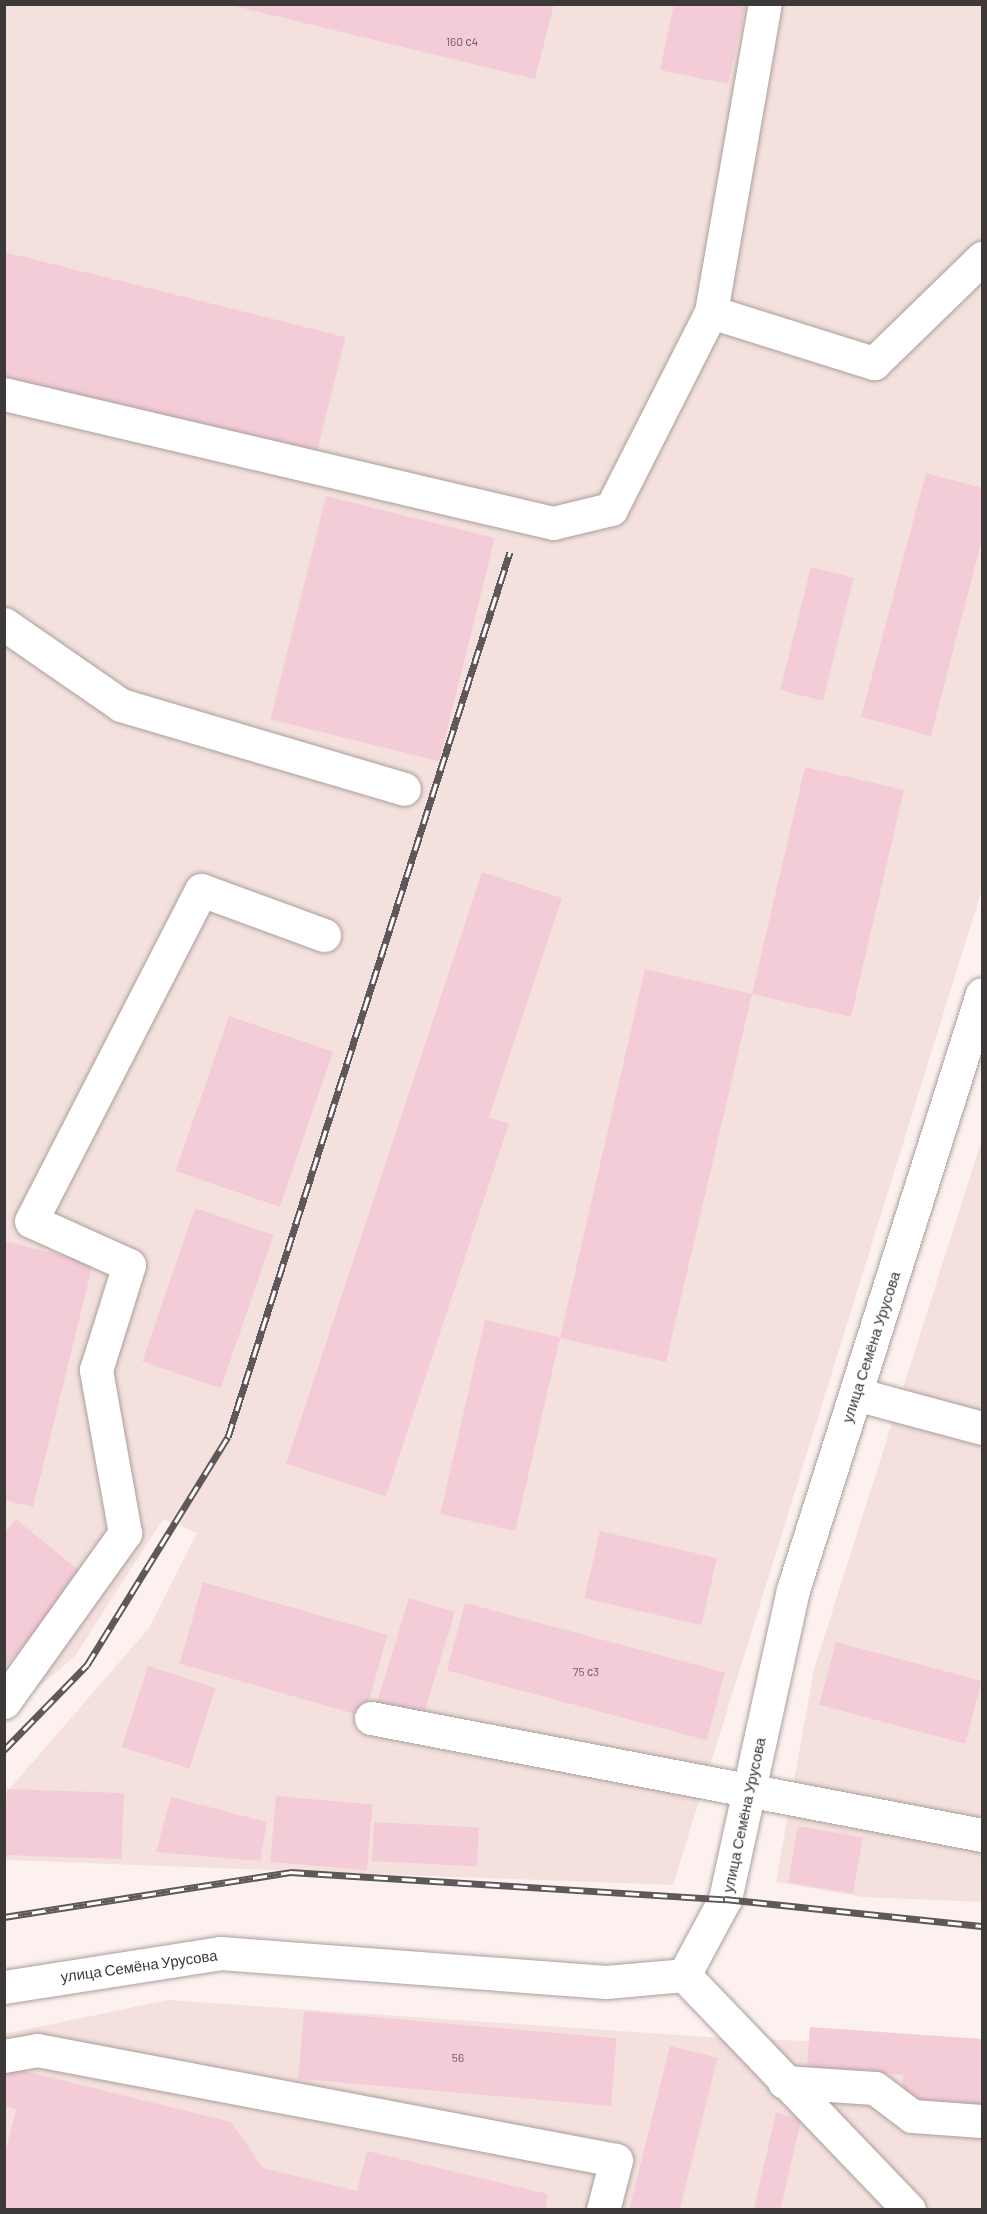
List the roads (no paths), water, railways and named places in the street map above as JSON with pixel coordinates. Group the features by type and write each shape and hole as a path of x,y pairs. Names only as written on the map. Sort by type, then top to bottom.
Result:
{"street":[{"path":"4,394 553,524 611,509 711,312 765,4"},
{"path":"711,312 874,363 982,258"},
{"path":"4,624 121,705 404,789"},
{"path":"4,1702 124,1533 96,1370 129,1265 31,1221 201,890 324,935"},
{"name":"улица Семёна Урусова","path":"4,1987 220,1953 606,1982 684,1975 725,1899 793,1590 982,994"},
{"path":"856,1394 982,1424"},
{"path":"371,1718 704,1784 750,1788 982,1835"},
{"path":"684,1975 909,2210"},
{"path":"4,2056 36,2050 616,2160 603,2210"},
{"path":"784,2082 875,2088 912,2116 982,2121"}],"railway":[{"path":"4,1750 87,1665 228,1437 510,552"},
{"path":"4,1917 290,1872 725,1899 982,1926"}]}
